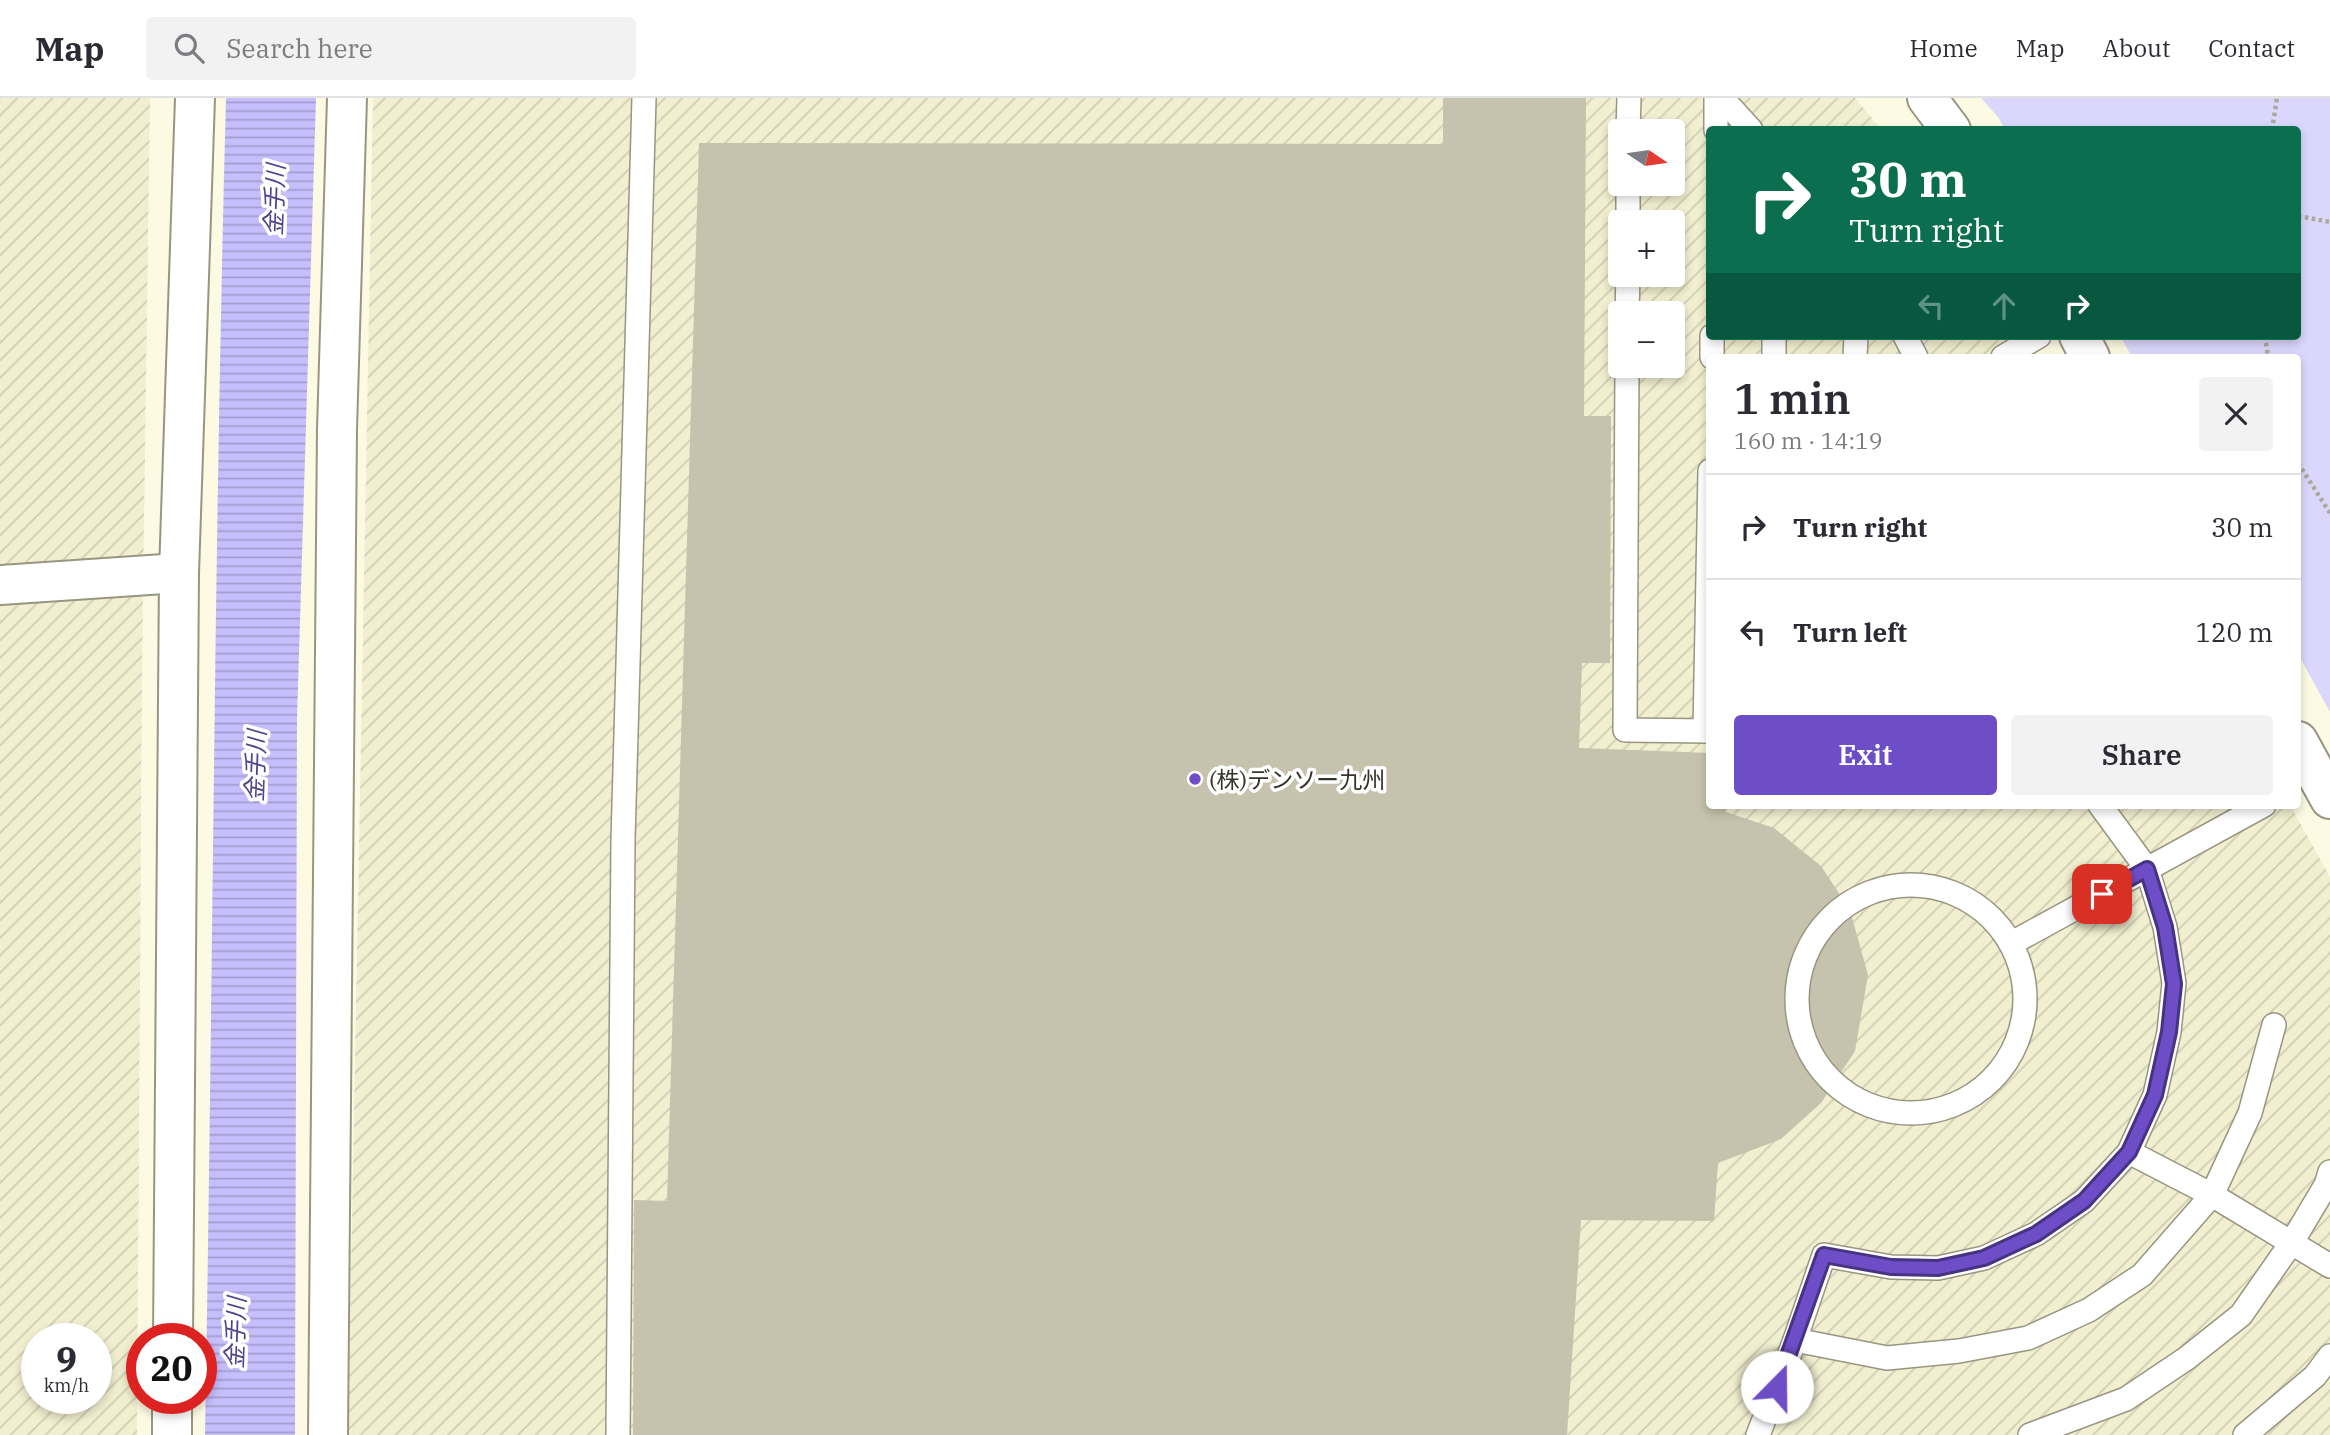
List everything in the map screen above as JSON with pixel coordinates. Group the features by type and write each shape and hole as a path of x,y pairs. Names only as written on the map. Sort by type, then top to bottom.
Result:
{"street":[{"path":"173,1323 179,573 195,98"},
{"path":"328,1435 337,429 346,98"},
{"path":"1927,98 1948,126"},
{"path":"0,585 179,573"},
{"path":"2301,749 2315,787"},
{"path":"172,1414 172,1435"}],"lane":[{"path":"618,1435 623,840 645,98"},
{"path":"1628,119 1629,98"},
{"path":"1716,98 1716,126"},
{"path":"1722,98 1747,126"},
{"path":"2008,354 2032,340"},
{"path":"1627,378 1625,730 1706,731"},
{"path":"1759,1435 1824,1255 1891,1267 1938,1268 1984,1258 2036,1234 2084,1201 2129,1152 2155,1095 2169,1032 2174,984 2165,927 2147,869 2104,809"},
{"path":"2012,943 2257,809"},
{"path":"1899,884 1944,887 1983,908 2012,943 2026,986 2022,1031 2001,1071 1966,1100 1923,1114 1879,1110 1838,1089 1810,1054 1797,1011 1801,966 1821,926 1856,897 1899,884"},
{"path":"1795,1340 1887,1358 1959,1352 2028,1338 2089,1310 2142,1275 2212,1195 2250,1113 2274,1025"},
{"path":"2129,1152 2212,1195 2330,1266"},
{"path":"2030,1435 2126,1399 2187,1358 2241,1315 2292,1242 2326,1185 2330,1172"},
{"path":"2245,1435 2315,1376 2330,1356"}],"path":[{"path":"2274,126 2277,98"},
{"path":"2301,217 2330,222"},
{"path":"2301,468 2330,513"}],"shaded area":[{"path":"0,98 150,98 142,667 138,1323 126,1323 126,1414 137,1414 137,1435 0,1435"},
{"path":"373,98 1855,98 1878,126 1706,126 1706,340 2021,340 2030,354 1706,354 1706,809 2292,809 2330,877 2330,1435 348,1435"},
{"path":"1981,98 2330,98 2330,712 2301,659 2301,354 2130,354 2122,340 2301,340 2301,126 2003,126"}],"water":[{"name":"金手川","path":"226,98 316,98 297,719 295,1435 205,1435 205,1414 217,1414 217,1323 207,1323"}],"building":[{"name":"(株)デンソー九州","path":"1443,98 1586,98 1584,416 1611,416 1610,663 1582,663 1579,748 1706,753 1706,809 1726,809 1726,812 1774,828 1821,866 1850,910 1868,975 1855,1051 1821,1103 1781,1139 1718,1163 1714,1221 1581,1220 1567,1435 633,1435 634,1200 667,1201 699,143 1443,144"}],"place":[{"name":"(株)デンソー九州","path":"1195,779"}],"route":[{"path":"1777,1387 1824,1255 1891,1267 1938,1268 1984,1258 2036,1234 2084,1201 2129,1152 2155,1095 2169,1032 2174,984 2165,927 2147,869 2102,894"}]}
